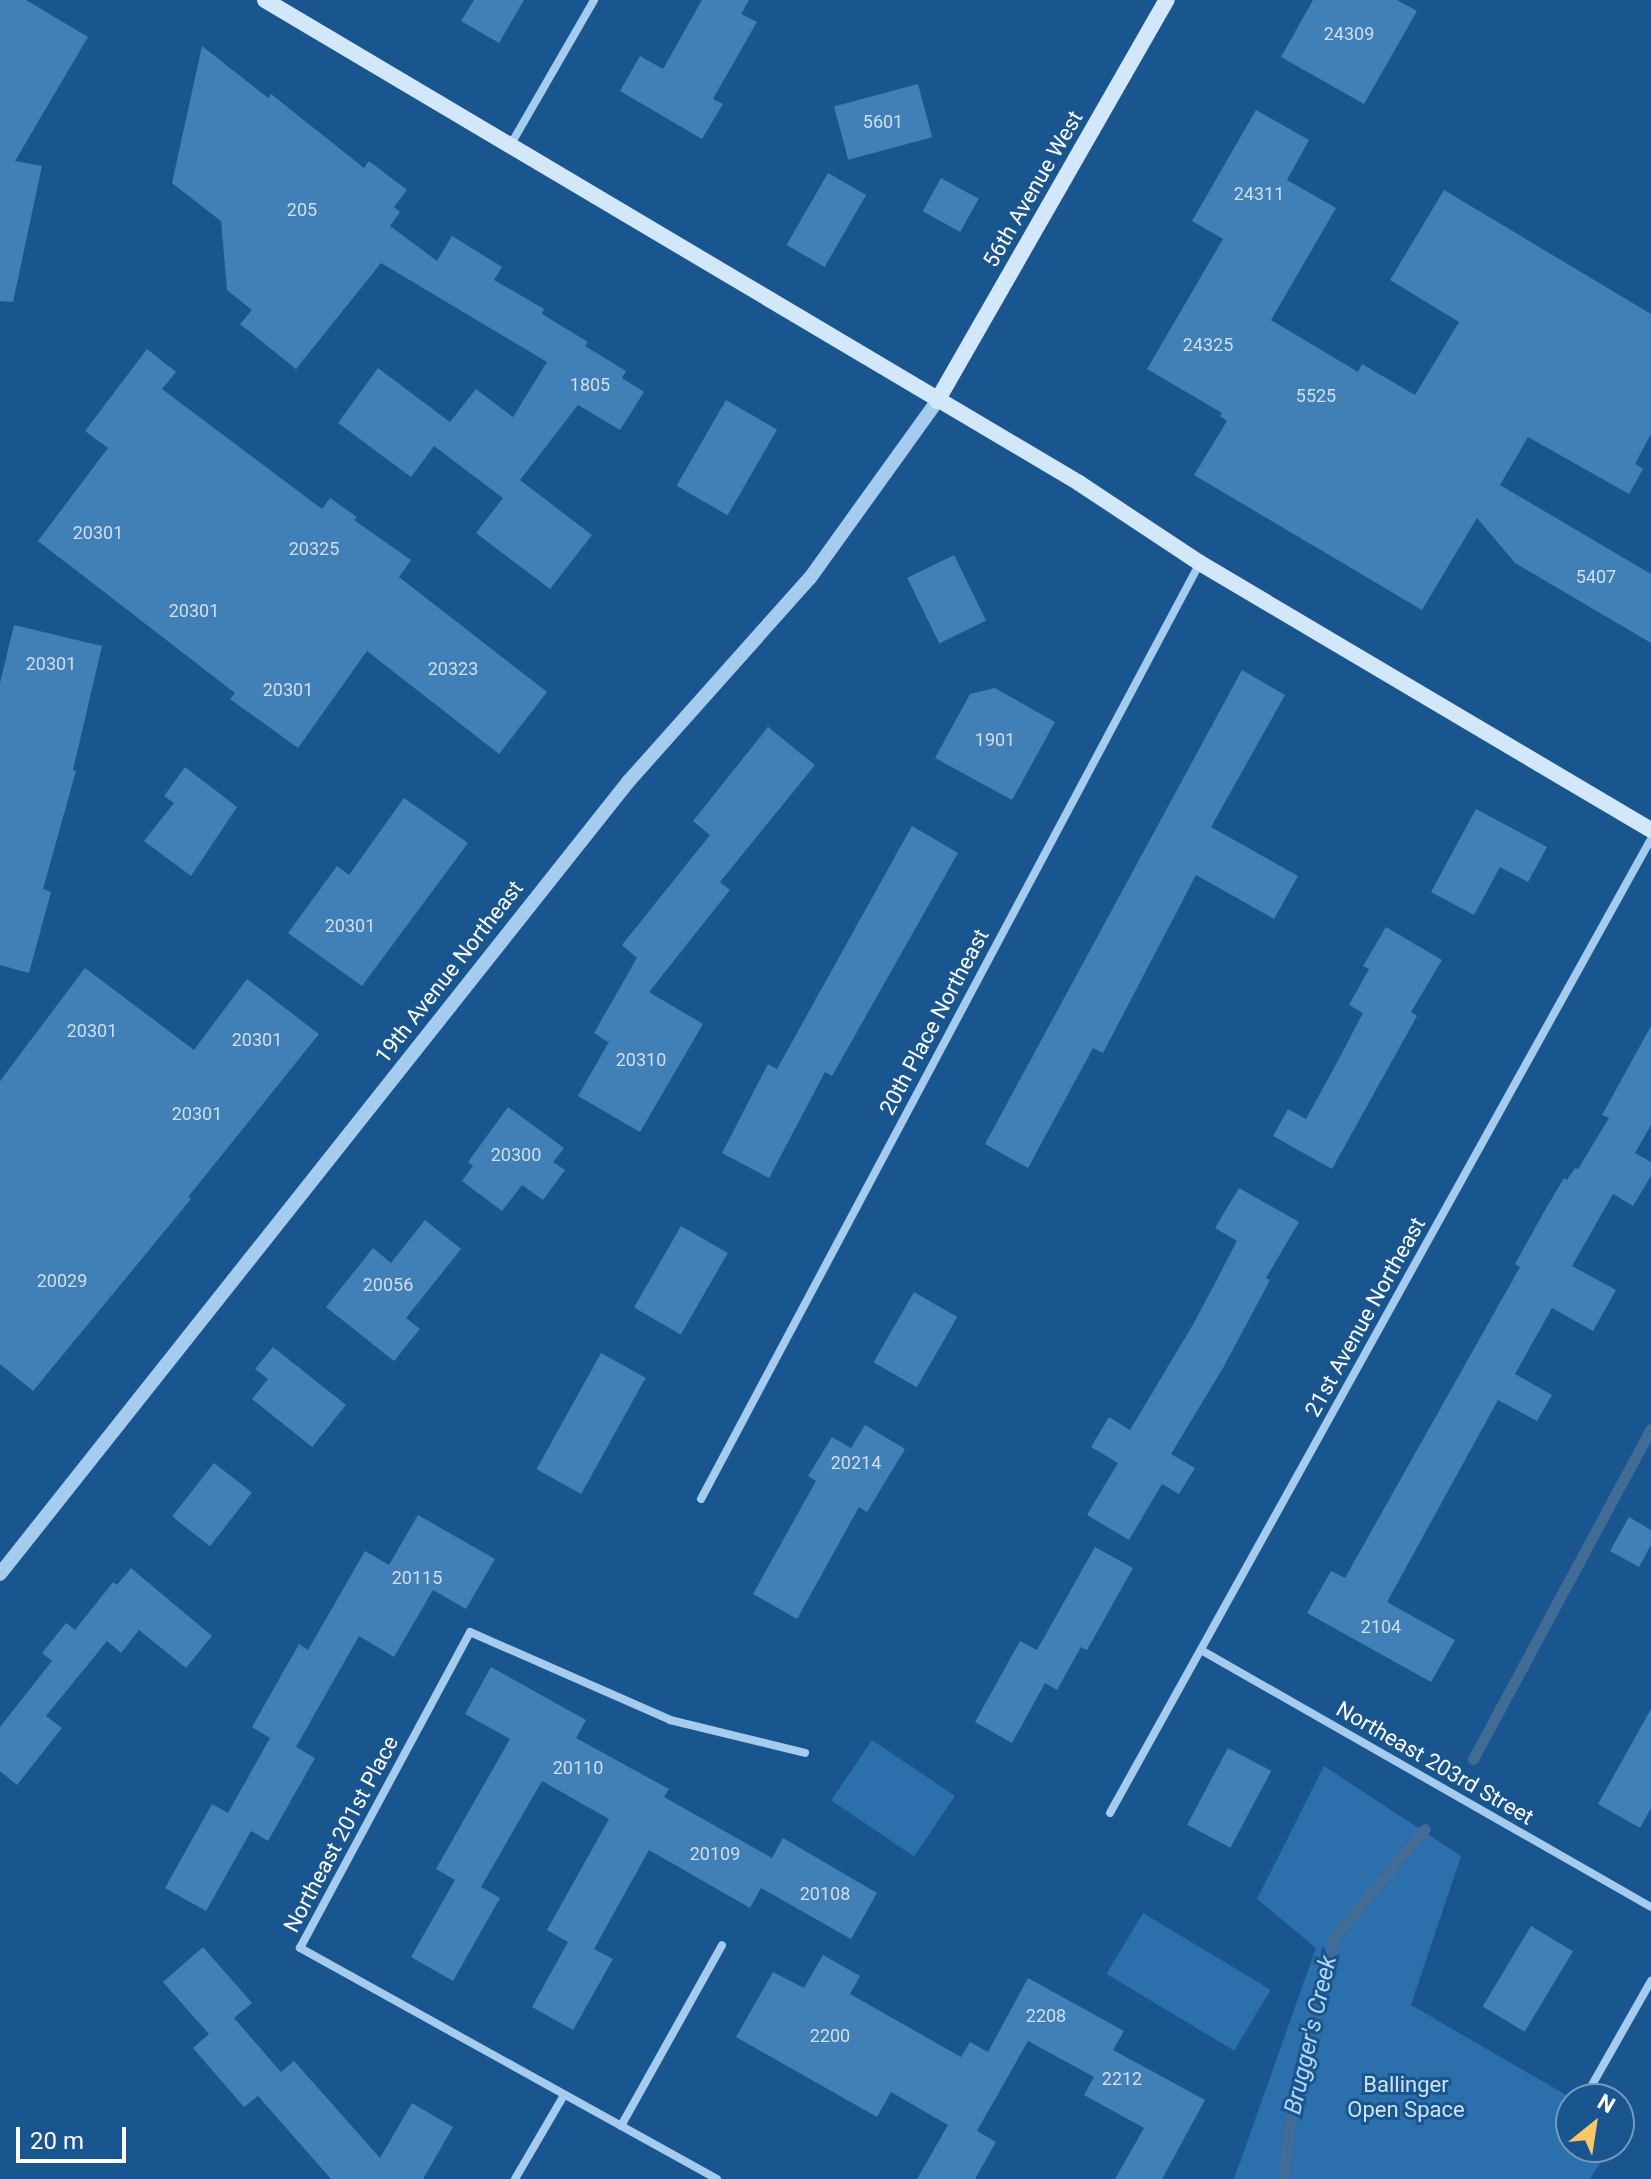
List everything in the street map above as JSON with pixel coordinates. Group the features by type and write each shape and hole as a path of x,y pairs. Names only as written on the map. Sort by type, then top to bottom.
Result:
{"main road":[{"path":"265,0 1079,483 1200,563 1651,830"},
{"name":"56th Avenue West","path":"937,401 1167,0"}],"street":[{"path":"511,144 594,0"},
{"name":"19th Avenue Northeast","path":"0,1574 628,782 810,578 937,401"},
{"name":"20th Place Northeast","path":"701,1499 1200,563"},
{"name":"21st Avenue Northeast","path":"1110,1813 1651,839"},
{"name":"Northeast 201st Place","path":"717,2179 300,1948 470,1632 670,1720 805,1753"},
{"name":"Northeast 203rd Street","path":"1201,1650 1651,1907"},
{"path":"621,2126 722,1945"},
{"path":"1593,2083 1651,1981"},
{"path":"515,2179 564,2095"}],"green space":[{"path":"872,1740 955,1796 914,1856 831,1801"},
{"name":"Ballinger Open Space","path":"1324,1766 1461,1856 1411,2005 1555,2089 1555,2163 1600,2163 1590,2179 1234,2179 1316,1948 1257,1899"},
{"path":"1143,1913 1271,1990 1234,2051 1106,1974"}],"building":[{"path":"0,0 26,0 88,37 15,161 42,166 13,302 0,301"},
{"path":"474,0 524,0 499,43 461,21"},
{"path":"702,0 749,0 741,14 757,22 713,99 723,104 702,139 620,91 640,56 663,69"},
{"path":"1313,0 1397,0 1417,11 1364,104 1281,57"},
{"path":"202,46 268,98 271,94 364,168 369,161 407,190 394,207 400,212 390,226 437,261 452,236 502,267 494,280 544,309 542,314 588,342 585,346 626,371 622,378 644,392 620,430 578,405 520,480 592,535 550,589 476,533 503,498 434,446 411,477 338,423 378,368 450,422 476,389 513,417 547,362 381,263 296,369 240,324 252,310 227,290 221,221 172,183"},
{"path":"918,84 932,137 848,160 834,107"},
{"path":"1256,110 1309,140 1287,180 1336,208 1271,320 1358,372 1362,364 1415,395 1459,322 1390,280 1444,190 1651,314 1651,434 1635,464 1643,469 1629,494 1528,437 1500,485 1651,574 1651,643 1515,563 1477,518 1422,610 1194,475 1227,421 1220,416 1222,413 1147,369 1223,239 1192,221"},
{"path":"828,173 866,195 825,267 786,245"},
{"path":"941,178 979,199 960,232 923,211"},
{"path":"147,349 176,372 162,389 322,509 330,498 357,517 354,520 411,560 399,577 547,692 499,754 367,651 298,748 230,699 235,693 38,541 108,448 85,431"},
{"path":"726,400 777,429 728,515 676,486"},
{"path":"954,555 986,621 939,643 907,578"},
{"path":"14,625 102,646 73,770 76,771 43,889 51,892 29,973 0,965 0,683"},
{"path":"1242,670 1285,695 1211,827 1298,876 1274,919 1196,875 1103,1053 1093,1048 1028,1168 985,1144"},
{"path":"995,688 1055,722 1012,800 935,758 970,694"},
{"path":"768,727 815,765 720,882 730,890 649,992 703,1024 640,1132 578,1096 610,1040 608,1042 594,1033 637,958 622,945 710,835 693,821"},
{"path":"185,767 237,807 191,876 144,841 174,803 164,796"},
{"path":"404,798 468,843 362,986 288,933 337,866 349,875"},
{"path":"1476,809 1547,847 1528,882 1500,867 1474,915 1431,892"},
{"path":"912,826 958,853 832,1076 825,1072 769,1178 722,1153 768,1064 777,1069"},
{"path":"1386,927 1442,960 1411,1012 1417,1016 1332,1169 1273,1136 1288,1109 1306,1119 1334,1068 1363,1013 1349,1005 1369,969 1363,966"},
{"path":"85,968 194,1050 247,979 319,1034 188,1197 191,1199 33,1391 0,1364 0,1081"},
{"path":"1651,1026 1651,1125 1635,1153 1651,1162 1651,1176 1633,1206 1613,1194 1572,1266 1616,1290 1593,1331 1552,1308 1515,1374 1552,1395 1537,1421 1498,1400 1387,1602 1455,1640 1431,1682 1307,1613 1331,1571 1345,1578 1520,1267 1515,1264 1545,1210 1564,1178 1567,1180 1575,1168 1578,1169 1609,1118 1602,1115"},
{"path":"508,1107 564,1148 553,1162 565,1170 543,1200 522,1185 502,1211 462,1181 473,1166 468,1162"},
{"path":"1239,1188 1299,1222 1266,1278 1270,1280 1223,1368 1171,1454 1195,1468 1179,1494 1162,1484 1129,1540 1087,1515 1118,1463 1091,1447 1109,1417 1130,1430 1194,1323 1237,1241 1215,1228"},
{"path":"425,1220 461,1249 406,1318 420,1329 394,1361 326,1307 373,1248 391,1263"},
{"path":"681,1226 728,1253 681,1334 634,1307"},
{"path":"914,1292 957,1317 917,1387 874,1362"},
{"path":"273,1347 346,1405 312,1447 252,1399 268,1379 255,1369"},
{"path":"601,1353 646,1378 581,1494 537,1469"},
{"path":"865,1425 905,1449 867,1512 859,1507 797,1619 753,1594 816,1481 808,1476 832,1437 851,1448"},
{"path":"214,1463 252,1493 210,1546 172,1517"},
{"path":"418,1515 495,1559 466,1609 433,1590 394,1657 359,1636 296,1747 315,1758 268,1841 251,1831 206,1911 165,1888 212,1804 228,1813 270,1738 252,1727 299,1644 308,1650 365,1551 389,1565"},
{"path":"1629,1517 1651,1530 1651,1545 1639,1567 1610,1551"},
{"path":"1095,1547 1133,1568 1087,1650 1081,1647 1057,1690 1045,1683 1012,1743 975,1722 1020,1641 1037,1650"},
{"path":"131,1568 212,1636 186,1668 139,1630 121,1653 107,1641 46,1716 62,1728 17,1785 0,1771 0,1727 52,1661 42,1653 66,1623 75,1630 113,1582 117,1585"},
{"path":"491,1667 586,1720 576,1738 669,1789 664,1797 772,1858 783,1838 877,1893 851,1939 761,1888 750,1908 649,1850 594,1949 613,1959 573,2030 532,2007 568,1942 547,1930 609,1819 542,1781 481,1887 500,1898 453,1981 411,1957 455,1880 436,1869 510,1739 465,1714"},
{"path":"1651,1709 1651,1808 1640,1828 1598,1804"},
{"path":"1228,1748 1271,1771 1230,1848 1187,1825"},
{"path":"1531,1926 1573,1951 1525,2032 1483,2007"},
{"path":"203,1947 252,2003 234,2018 281,2072 294,2061 380,2158 412,2103 453,2127 423,2179 331,2179 258,2096 244,2107 193,2048 209,2034 163,1982"},
{"path":"823,1955 860,1976 850,1994 961,2057 970,2042 988,2052 1028,1978 1124,2031 1113,2050 1205,2100 1162,2179 1115,2179 1144,2128 1084,2095 1094,2077 1028,2041 977,2131 996,2142 975,2179 917,2179 948,2125 891,2092 877,2117 736,2037 773,1972 804,1988"}],"waterway":[{"name":"Brugger's Creek","path":"1473,1759 1651,1429"},
{"name":"Brugger's Creek","path":"1283,2179 1294,2089 1334,1937 1425,1829"}]}
